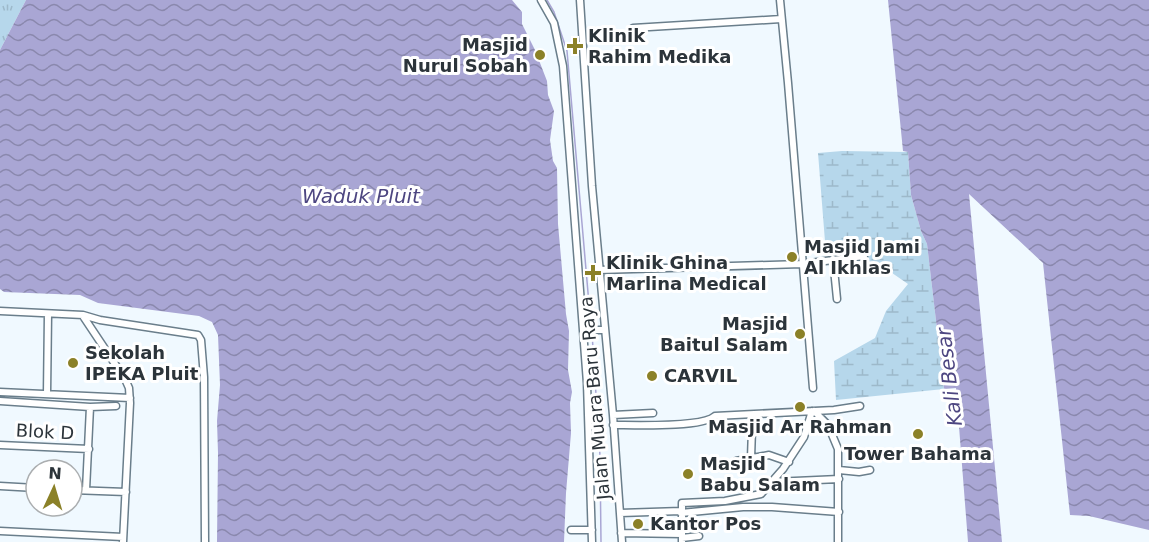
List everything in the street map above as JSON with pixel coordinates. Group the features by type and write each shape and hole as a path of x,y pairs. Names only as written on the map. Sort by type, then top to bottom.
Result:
{"street":[{"path":"541,0 554,23 563,66 590,434 592,542"},
{"name":"Jalan Muara Baru Raya","path":"580,0 599,270 622,542"},
{"path":"780,0 813,388"},
{"path":"633,28 781,19"},
{"path":"599,270 802,264 864,256"},
{"path":"833,260 837,299"},
{"path":"0,311 82,315 100,320 192,333 200,337 204,377 205,542"},
{"path":"47,394 48,314"},
{"path":"0,531 123,540 130,400 125,379 82,315"},
{"path":"583,330 604,330"},
{"path":"0,392 130,400"},
{"path":"0,401 90,407 116,406"},
{"path":"613,424 685,424 711,419 715,416 860,406"},
{"path":"90,407 86,490 126,492"},
{"path":"682,538 681,505 685,501 724,501 761,494 774,482 789,462 804,437 813,411"},
{"path":"813,411 828,426 837,446 838,542"},
{"path":"613,415 653,413"},
{"path":"751,458 752,429"},
{"name":"Blok D","path":"0,445 89,449"},
{"path":"736,461 772,456 789,462"},
{"path":"839,470 859,472 870,470"},
{"path":"774,482 839,479"},
{"path":"0,486 24,487"},
{"path":"620,513 681,512 743,507 839,512"},
{"path":"571,530 592,530"},
{"path":"621,534 682,538 699,536"}],"green space":[{"path":"0,0 26,0 0,50"},
{"path":"908,152 911,195 927,244 944,389 836,400 834,361 875,338 886,311 908,284 882,266 864,266 864,253 826,254 818,153"}],"water":[{"name":"Waduk Pluit","path":"26,0 512,0 522,12 522,24 547,81 548,95 554,111 550,140 553,161 557,168 558,224 569,331 568,370 572,392 564,542 217,542 217,421 220,385 218,335 212,322 199,316 98,303 80,295 4,292 0,289 0,50"},
{"name":"Kali Besar","path":"888,0 1149,0 1149,530 1089,516 1070,515 1043,263 969,194 1002,542 968,542 956,388 944,389 927,244 911,195 908,152 903,151"}],"waterway":[{"path":"547,0 554,12 567,51 591,327"},
{"path":"592,333 600,456 601,542"}],"place":[{"name":"Klinik Rahim Medika","path":"575,46"},
{"name":"Masjid Nurul Sobah","path":"540,55"},
{"name":"Masjid Jami Al Ikhlas","path":"792,257"},
{"name":"Klinik Ghina Marlina Medical","path":"593,273"},
{"name":"Masjid Baitul Salam","path":"800,334"},
{"name":"Sekolah IPEKA Pluit","path":"73,363"},
{"name":"CARVIL","path":"652,376"},
{"name":"Masjid Ar Rahman","path":"800,407"},
{"name":"Tower Bahama","path":"918,434"},
{"name":"Masjid Babu Salam","path":"688,474"},
{"name":"Kantor Pos","path":"638,524"}]}
